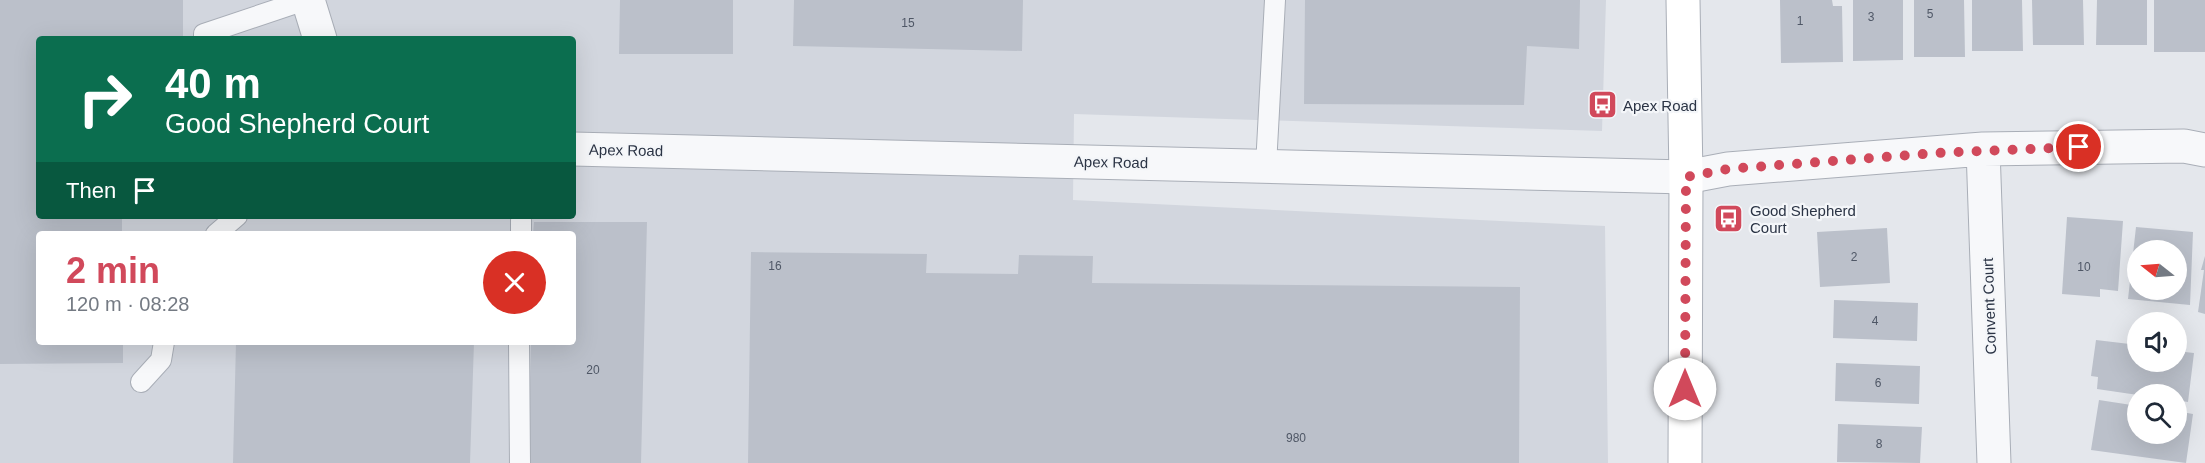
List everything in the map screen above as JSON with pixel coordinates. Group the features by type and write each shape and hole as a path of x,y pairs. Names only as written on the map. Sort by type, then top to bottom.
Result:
{"main road":[{"path":"1683,0 1686,177 1685,463"}],"street":[{"path":"306,0 319,36"},
{"path":"1686,177 1728,169 1983,149 2184,146 2205,150"},
{"name":"Apex Road","path":"576,149 1686,177"},
{"name":"Convent Court","path":"1983,149 1994,463"}],"lane":[{"path":"204,36 306,0"},
{"path":"1266,166 1275,0"},
{"path":"141,382 161,360 164,345"},
{"path":"519,345 520,463"}],"shaded area":[{"path":"0,0 1606,0 1602,131 1074,114 1073,200 1605,226 1608,463 0,463"}],"building":[{"path":"0,0 183,0 183,36 36,36 36,219 122,219 122,231 36,231 36,345 123,345 123,363 0,364"},
{"path":"620,0 733,0 733,54 619,54"},
{"path":"794,0 1023,0 1022,51 793,46"},
{"path":"1305,0 1580,0 1579,49 1527,46 1524,105 1304,104"},
{"path":"1780,0 1832,0 1833,6 1842,6 1843,62 1781,63"},
{"path":"1853,0 1903,0 1903,60 1853,61"},
{"path":"1914,0 1964,0 1965,57 1914,57"},
{"path":"1972,0 2022,0 2023,51 1972,51"},
{"path":"2032,0 2083,0 2084,45 2033,45"},
{"path":"2097,0 2147,0 2147,45 2096,45"},
{"path":"2154,0 2205,0 2205,52 2154,52"},
{"path":"2067,217 2123,221 2118,291 2100,289 2100,297 2062,294"},
{"path":"534,222 647,222 641,463 528,463 531,345 576,345 576,231 533,231"},
{"path":"2136,227 2193,232 2190,305 2138,300 2187,300 2187,240 2135,240"},
{"path":"1887,228 1890,283 1820,287 1817,232"},
{"path":"751,252 927,254 926,273 1018,274 1019,255 1093,256 1092,283 1520,287 1519,463 748,463"},
{"path":"2205,256 2205,314 2198,312 2204,270 2201,270"},
{"path":"1834,300 1918,303 1917,341 1833,338"},
{"path":"2096,340 2127,344 2127,372 2187,372 2187,352 2194,353 2188,402 2187,384 2127,384 2127,393 2097,389 2098,377 2091,376"},
{"path":"236,345 474,345 470,463 233,463"},
{"path":"1836,363 1920,366 1919,404 1835,401"},
{"path":"2099,400 2127,404 2127,444 2187,444 2187,413 2193,414 2186,463 2091,450"},
{"path":"1838,424 1922,427 1920,463 1837,462"}],"place":[{"name":"Apex Road","path":"1602,105"},
{"name":"Good Shepherd Court","path":"1729,219"}],"route":[{"path":"1685,389 1686,177 1728,169 1983,149 2079,147"}]}
